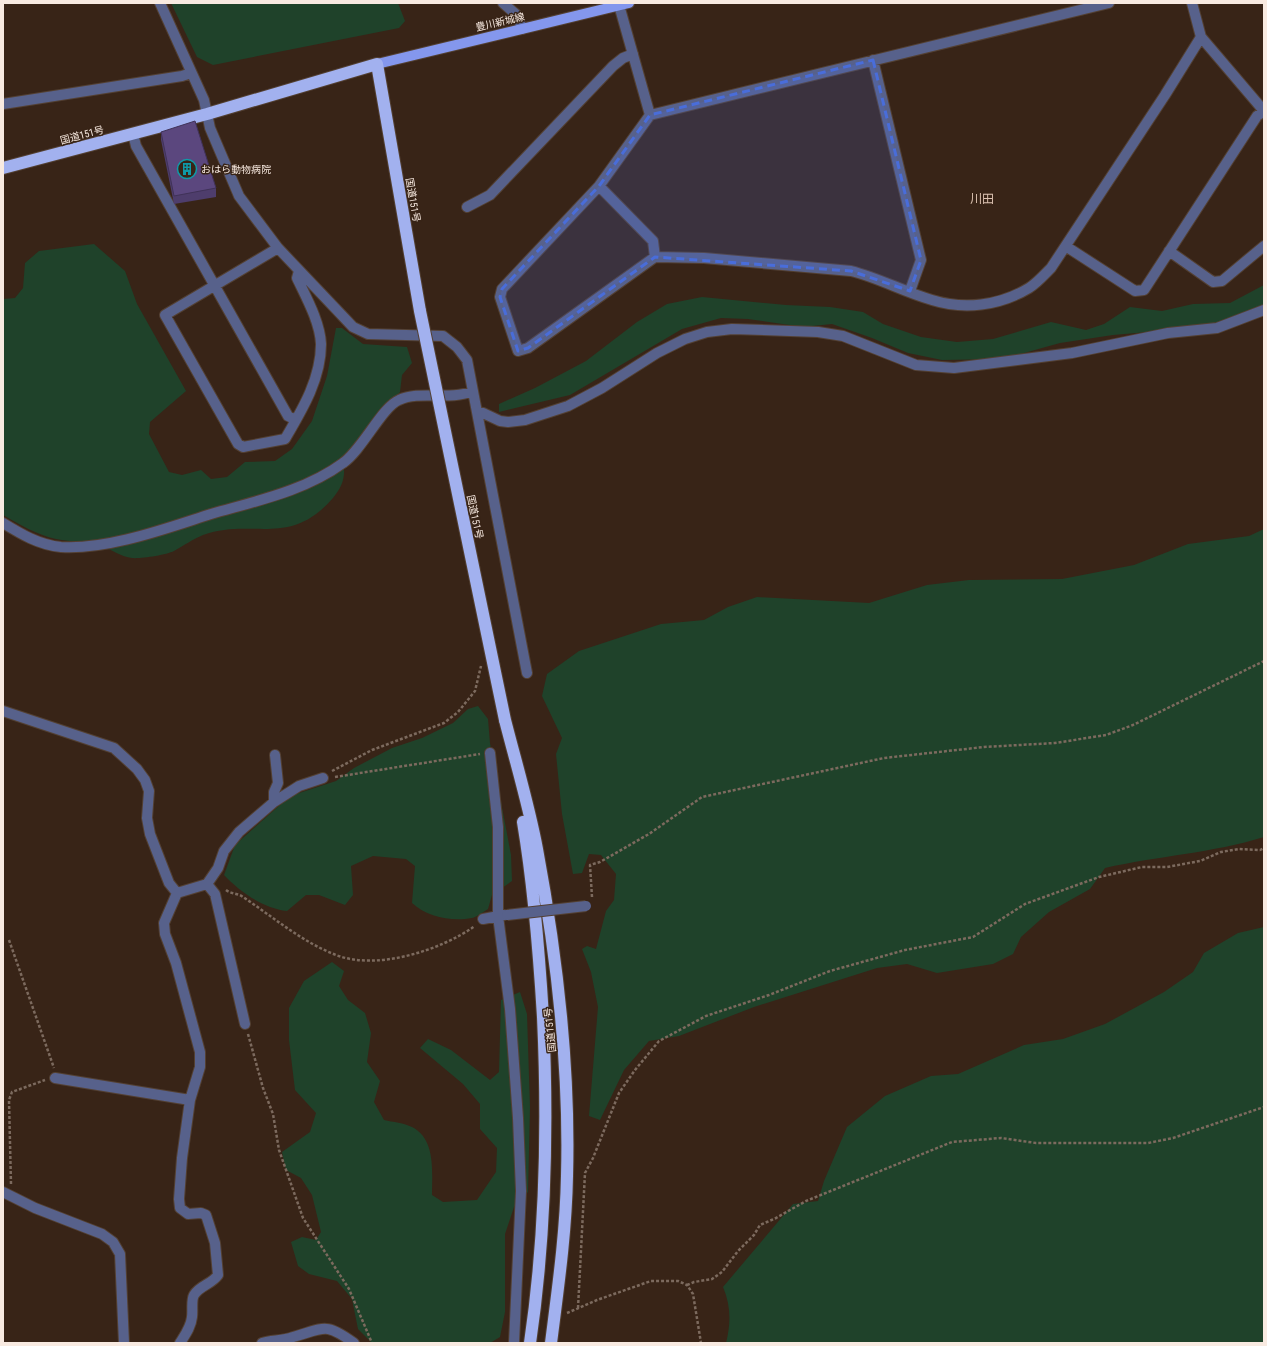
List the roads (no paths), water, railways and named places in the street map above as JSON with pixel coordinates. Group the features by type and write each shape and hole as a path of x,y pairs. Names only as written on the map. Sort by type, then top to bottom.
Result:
{"highway":[{"name":"国道151号","path":"3,168 207,114 377,64 420,311 505,720 528,850 539,939 546,1114 542,1226 530,1343"},
{"name":"国道151号","path":"505,720 537,848 552,939 564,1050 567,1176 563,1244 551,1343"}],"main road":[{"name":"豊川新城線","path":"377,64 624,4"}],"street":[{"path":"160,3 204,100 210,128 239,196 278,248 354,327 368,334 444,336 458,346 467,360 527,673"},
{"path":"503,3 518,16 522,29"},
{"path":"1109,3 650,115 599,186 502,290 500,297 518,351 528,348 655,257 704,258 851,270 872,276 930,300 956,306 979,306 1010,298 1030,288 1051,268 1067,247 1201,37"},
{"path":"1067,247 1135,291 1144,290 1257,116 1264,111 1201,37 1192,3"},
{"path":"624,4 633,54 650,115"},
{"path":"467,206 490,194 613,66 623,58 633,54"},
{"path":"874,60 921,260 910,291"},
{"path":"3,104 182,76 191,72"},
{"path":"133,134 136,146 288,416 296,420"},
{"path":"599,186 653,242 655,257"},
{"path":"1169,251 1213,282 1222,281 1264,246"},
{"path":"278,248 165,315 238,444 243,447 285,439 310,394 318,368 321,344 318,327 297,278 299,271"},
{"path":"476,412 483,413 500,421 508,422 525,420 568,406 595,392 657,353 685,339 707,332 732,328 818,332 843,336 916,365 954,368 1072,353 1168,333 1217,328 1264,310"},
{"path":"3,523 42,544 62,547 91,545 136,537 295,489 331,471 345,462 361,445 386,411 397,400 408,397 461,396 473,391"},
{"path":"3,711 114,748 137,769 145,780 149,791 147,818 150,834 169,883 177,893"},
{"path":"490,753 498,827 518,1118 521,1191 514,1343"},
{"path":"274,802 274,792 278,783 275,755"},
{"path":"180,1343 190,1326 193,1296 201,1287 213,1282 218,1275 216,1243 206,1215 201,1213 188,1214 180,1208 179,1199 182,1158 190,1100 200,1067 200,1052 164,923 177,893 210,881 218,868 224,851 239,832 274,802 299,786 323,778"},
{"path":"210,881 215,894 245,1024"},
{"path":"482,919 586,906"},
{"path":"55,1078 190,1100"},
{"path":"4,1193 35,1208 102,1234 113,1242 120,1254 124,1343"},
{"path":"262,1343 292,1338 315,1329 328,1328 337,1330 354,1343"}],"place":[{"name":"おはら動物病院","path":"187,169"}],"district":[{"name":"川田","path":"982,199"}]}
